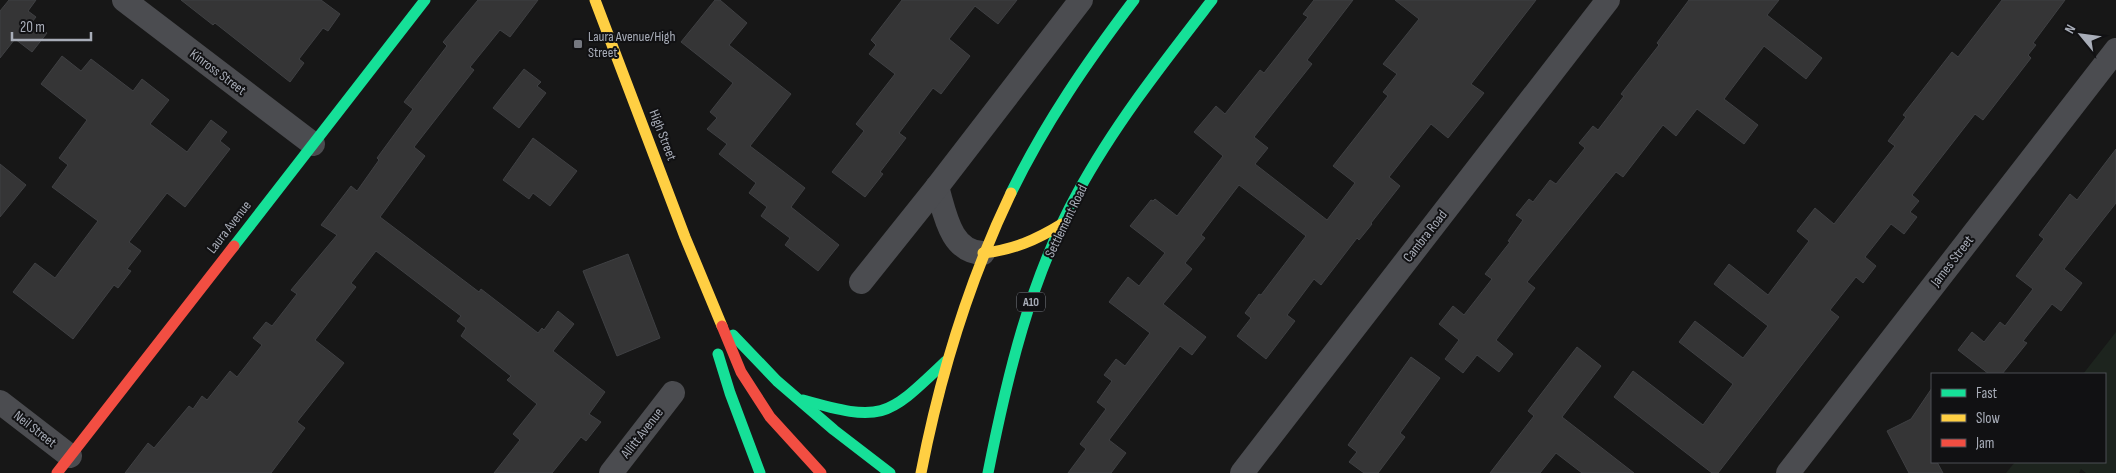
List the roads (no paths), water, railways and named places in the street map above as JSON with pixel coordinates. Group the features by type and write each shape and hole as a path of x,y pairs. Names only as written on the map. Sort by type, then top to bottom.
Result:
{"main road":[{"name":"Laura Avenue","path":"63,465 425,0"},
{"name":"High Street","path":"595,0 703,280 719,315 733,356 757,399 782,432 821,473"},
{"path":"921,473 946,361 983,253 1024,167 1046,127 1072,84 1134,0"},
{"name":"Settlement Road","path":"988,473 1003,396 1017,343 1062,224 1107,143 1133,105 1212,0"},
{"path":"983,253 1010,250 1027,244 1062,224"},
{"name":"High Street","path":"703,280 720,362 760,473"},
{"name":"High Street","path":"719,315 740,345 753,358 834,430 890,473"},
{"path":"799,399 860,413 882,411 908,396 946,361"}],"street":[{"name":"Kinross Street","path":"124,0 313,144"},
{"path":"861,282 1081,0"},
{"name":"Cambra Road","path":"1242,473 1608,0"},
{"name":"James Street","path":"1788,473 2116,50"},
{"path":"937,187 950,230 956,239 967,250 983,253"},
{"name":"Allitt Avenue","path":"611,473 673,393"},
{"name":"Neil Street","path":"0,402 63,465"}],"place":[{"name":"Laura Avenue/High Street","path":"578,44"}]}
